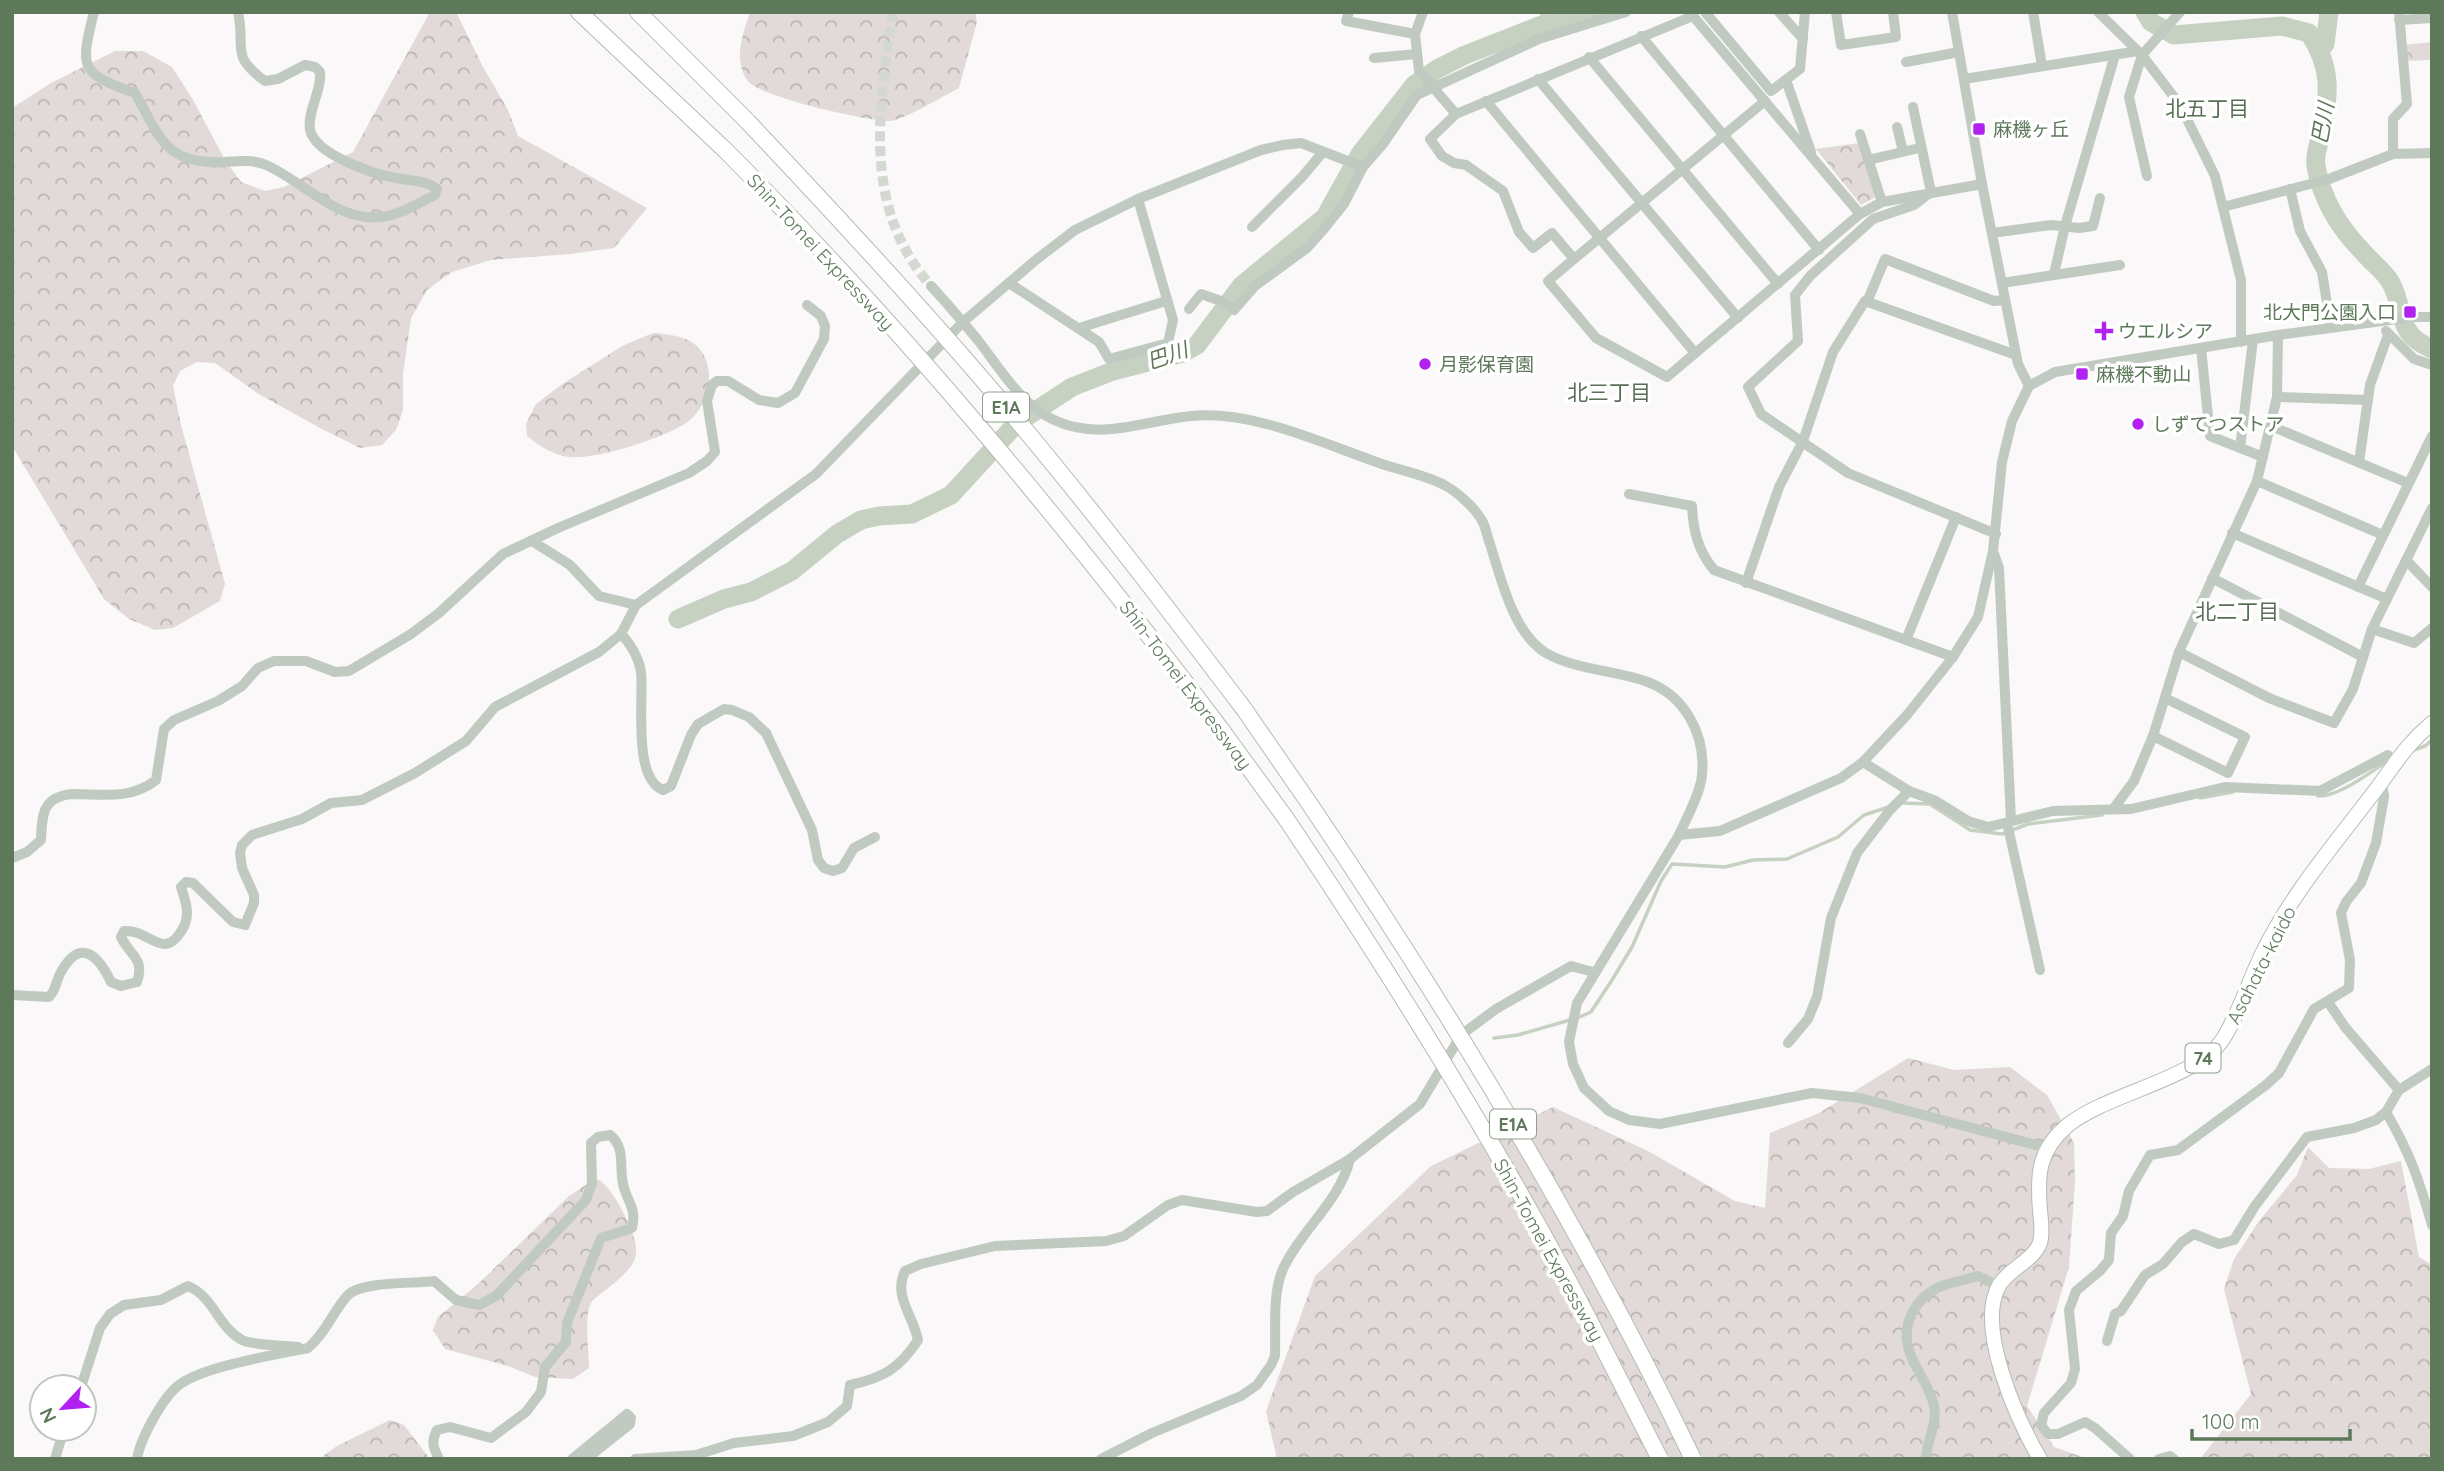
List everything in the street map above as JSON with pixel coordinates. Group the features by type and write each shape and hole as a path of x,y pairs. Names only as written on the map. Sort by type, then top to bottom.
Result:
{"highway":[{"name":"Shin-Tomei Expressway","path":"579,12 724,149 807,233 987,435 1077,543 1220,728 1287,820 1350,915 1471,1111 1574,1292 1660,1459"},
{"name":"Shin-Tomei Expressway","path":"638,12 829,207 1011,414 1164,604 1244,709 1374,898 1524,1142 1599,1275 1693,1459"}],"main road":[{"name":"Asahata-kaido","path":"2047,1149 2056,1136 2091,1109 2194,1064 2212,1053 2234,1019 2262,954 2278,925 2404,748 2432,723"},
{"path":"2039,1459 2009,1400 1992,1314 1998,1286 2011,1271 2033,1255 2040,1243 2042,1228 2039,1185 2041,1159 2047,1149"}],"street":[{"path":"94,12 85,50 90,71 101,81 135,93 162,140 182,158 205,163 244,161 265,164 321,199 366,217 394,214 435,195 438,189 432,185 393,178 357,166 324,150 310,131 321,82 320,72 305,65 278,79 265,80 247,68 242,57 238,12"},
{"path":"1349,12 1346,21 1415,34"},
{"path":"1423,12 1415,34 1419,71 1456,114"},
{"path":"1189,309 1201,295 1234,310 1255,286 1307,248 1344,204 1361,167 1383,144 1417,95 1430,85 1539,39 1626,12"},
{"path":"1705,12 1771,91 1800,69 1805,12"},
{"path":"1779,12 1803,39"},
{"path":"1836,12 1841,45 1896,37 1893,12"},
{"path":"1952,12 2016,355 2029,386"},
{"path":"2034,12 2042,66"},
{"path":"2098,12 2140,53 2180,105 2215,176 2241,280 2241,342"},
{"path":"2147,176 2129,97 2140,53 2160,36 2180,12"},
{"path":"1574,259 1552,233 1533,248 1519,232 1503,191 1466,166 1442,156 1430,139 1456,114 1693,16 1860,214"},
{"path":"2393,154 2393,119 2407,104 2399,16 2432,18"},
{"path":"1642,36 1819,250"},
{"path":"1906,62 1959,52"},
{"path":"1964,79 2140,53"},
{"path":"1374,58 1417,54"},
{"path":"2054,274 2065,226 2115,55"},
{"path":"1589,57 1778,284"},
{"path":"1538,79 1738,318"},
{"path":"1786,80 1814,158"},
{"path":"1486,101 1695,353"},
{"path":"1765,101 1548,281 1596,338 1667,377 1860,214 1882,202 1982,184"},
{"path":"1913,107 1931,192"},
{"path":"1898,127 1903,151"},
{"path":"1860,134 1882,202"},
{"path":"12,995 49,997 56,990 59,974 69,960 82,953 93,955 102,963 111,982 121,986 137,982 140,971 138,959 121,937 124,931 134,930 163,945 176,941 187,923 187,904 181,887 187,882 193,883 233,922 246,925 254,895 242,868 240,853 242,845 251,835 302,819 331,803 362,800 415,773 466,741 495,707 599,652 621,634 636,605 816,474 963,322 1075,230 1138,199 1261,150 1301,143 1361,167"},
{"path":"1868,160 1915,149"},
{"path":"1252,228 1323,152"},
{"path":"2223,207 2329,179 2393,154 2432,153"},
{"path":"2290,189 2300,231 2322,272 2330,328"},
{"path":"1931,192 1914,205 1873,219 1810,276 1795,295 1798,341 1748,387 1761,414 1848,473 1996,534"},
{"path":"1992,233 2051,225 2079,228 2093,226 2100,198"},
{"path":"1009,283 1099,342 1109,359 1168,343 1173,320 1138,199"},
{"path":"1746,583 1779,487 1803,441 1833,352 1865,301 1867,302 1885,259 1994,301 2005,300"},
{"path":"2002,283 2120,265"},
{"path":"931,286 1023,397 1037,410 1071,427 1095,431 1117,430 1192,416 1227,417 1270,425 1446,485 1481,519 1507,596 1517,619 1531,639 1545,652 1574,663 1646,681 1670,694 1689,715 1701,744 1703,777 1679,835 1593,972 1577,1003 1569,1042 1573,1064 1584,1088 1609,1111 1629,1120 1660,1124 1812,1093 1860,1098 2047,1149"},
{"path":"1079,328 1167,301"},
{"path":"1867,302 2016,355"},
{"path":"12,858 27,852 41,840 45,807 53,800 63,795 133,794 145,789 156,780 164,729 174,720 230,694 242,686 258,668 274,662 306,661 335,672 349,671 411,634 439,613 503,555 622,500 689,473 707,461 715,452 707,401 716,381 728,381 759,400 778,403 795,393 824,340 825,326 821,316 807,305"},
{"path":"1679,835 1720,831 1841,778 1863,762 1907,715 1953,657 1978,617 1996,534 2002,462 2012,421 2029,386 2055,372 2278,335 2412,317 2432,317"},
{"path":"2359,462 2370,385 2388,335 2386,321"},
{"path":"2114,808 2134,781 2153,736 2179,652 2257,481 2277,397 2278,335"},
{"path":"2388,335 2414,359 2432,365"},
{"path":"2240,448 2253,340"},
{"path":"2201,348 2210,436 2263,457"},
{"path":"2277,397 2367,400"},
{"path":"2271,426 2408,482"},
{"path":"2358,587 2432,436"},
{"path":"2257,481 2383,535"},
{"path":"1629,494 1692,506 1693,531 1714,570 1953,657"},
{"path":"2179,652 2270,698 2334,723 2353,689 2372,629 2432,509"},
{"path":"1906,640 1956,517"},
{"path":"2232,533 2387,599"},
{"path":"532,541 570,565 598,596 636,605"},
{"path":"1993,551 1999,568 2012,850 2040,970"},
{"path":"2406,560 2432,587"},
{"path":"2212,578 2363,657"},
{"path":"2372,629 2414,643 2432,628"},
{"path":"621,634 629,641 641,669 642,747 649,773 657,788 663,790 671,786 698,724 724,709 732,710 749,717 766,733 813,830 818,860 824,868 833,871 842,868 854,848 874,837"},
{"path":"2153,736 2228,773 2245,737 2165,698"},
{"path":"1863,762 1909,791 1936,801 1968,821 1989,827 2010,827 2053,811 2131,809 2225,786 2320,791 2388,755"},
{"path":"2130,1459 2085,1422 2059,1434 2048,1434 2042,1425 2044,1413 2071,1383 2075,1369 2069,1310 2076,1291 2109,1260 2111,1233 2123,1216 2129,1191 2150,1155 2178,1150 2266,1085 2279,1073 2314,1009 2349,988 2350,960 2341,913 2361,883 2376,843 2384,797 2382,782"},
{"path":"1788,1043 1808,1019 1817,997 1831,918 1857,853 1890,810 1909,791"},
{"path":"635,1459 696,1455 734,1443 793,1436 828,1422 847,1406 850,1385 875,1380 890,1372 918,1340 899,1283 905,1271 921,1264 995,1246 1106,1241 1124,1236 1168,1205 1182,1200 1257,1212 1267,1211 1350,1158 1420,1104 1461,1035 1477,1022 1571,967 1593,972"},
{"path":"2328,1002 2345,1027 2399,1090"},
{"path":"2107,1341 2115,1314 2121,1311 2145,1275 2163,1264 2182,1242 2194,1234 2219,1244 2234,1240 2255,1206 2307,1137 2376,1121 2386,1112 2399,1090 2432,1069"},
{"path":"2386,1112 2410,1156 2432,1225"},
{"path":"137,1459 151,1422 178,1385 206,1371 308,1348 318,1340 349,1294 367,1285 434,1281 456,1300 479,1306 496,1296 586,1200 592,1183 591,1143 598,1137 610,1135 621,1150 623,1183 635,1215 632,1228 601,1238 567,1323 566,1342 545,1367 541,1392 526,1412 491,1438 450,1427 437,1430 433,1438 433,1448 439,1459"},
{"path":"1101,1459 1152,1433 1241,1396 1257,1385 1275,1356 1278,1286 1283,1269 1346,1176 1350,1158"},
{"path":"1924,1457 1936,1424 1929,1389 1908,1347 1907,1331 1911,1311 1936,1289 1979,1276 1998,1286"},
{"path":"85,1373 100,1328 110,1314 124,1305 161,1300 188,1286 201,1291 230,1331 245,1341 308,1348"},
{"path":"572,1459 627,1414 631,1418 629,1424 586,1459"},
{"path":"2159,1459 2170,1456 2174,1459"}],"green space":[{"path":"430,12 456,12 508,110 518,136 647,208 614,248 491,260 452,272 427,290 411,318 403,374 403,410 396,430 382,445 360,448 257,393 215,363 197,362 180,371 173,386 181,425 225,584 220,601 173,628 155,630 129,619 104,599 12,446 12,108 51,83 115,51 143,51 172,67 225,160 241,182 265,191 284,187 353,152"},
{"path":"750,12 975,12 977,22 959,88 890,121 814,107 755,87 743,72 740,55 742,37"},
{"path":"2432,42 2432,60 2405,61 2404,45"},
{"path":"1859,143 1876,194 1861,205 1816,149"},
{"path":"653,333 688,340 698,347 708,366 705,398 694,416 686,423 629,447 581,457 552,452 527,436 526,424 536,404 622,346"},
{"path":"1908,1058 1954,1070 2010,1067 2047,1095 2074,1143 2075,1182 2069,1267 2027,1406 2054,1447 2088,1459 1277,1459 1266,1411 1315,1276 1431,1166 1553,1107 1648,1151 1735,1201 1765,1208 1770,1133 1819,1113"},
{"path":"2308,1147 2329,1168 2369,1169 2401,1161 2419,1257 2432,1265 2432,1459 2200,1459 2251,1394 2224,1289 2234,1259 2259,1221 2297,1175"},
{"path":"596,1178 609,1189 619,1205 635,1240 636,1257 627,1272 591,1303 587,1324 589,1368 573,1379 535,1377 508,1366 445,1349 433,1330 438,1317 477,1285 569,1196"},
{"path":"390,1420 404,1425 430,1459 323,1459 323,1456 337,1446"}],"waterway":[{"path":"1539,12 1555,23"},
{"name":"巴川","path":"678,619 724,599 751,592 792,571 837,534 861,520 912,514 951,495 1017,423 1072,387 1113,371 1183,353 1197,345 1242,285 1325,217 1360,154 1414,85 1437,69 1465,55 1539,26 1593,12"},
{"name":"巴川","path":"2145,12 2151,22 2174,35 2282,26 2309,33 2322,58 2327,82 2326,106 2316,158 2323,191 2347,234 2390,281 2407,330 2432,349"},
{"path":"2320,49 2325,44 2329,12"},
{"path":"2411,751 2432,740"},
{"path":"2318,796 2345,788 2388,761"},
{"path":"2200,798 2233,792"},
{"path":"1903,803 1930,804 1970,830 2002,834 2028,824 2102,815"},
{"path":"1577,1018 1591,1012 1612,980 1632,947 1661,881 1672,864 1725,867 1753,860 1787,859 1838,837 1864,815 1889,807"},
{"path":"1494,1038 1518,1035 1570,1020"}],"tunnel":[{"path":"893,12 883,84 880,155 885,190 894,223 909,255 931,286"}],"place":[{"name":"麻機ヶ丘","path":"1979,129"},
{"name":"北大門公園入口","path":"2410,312"},
{"name":"ウエルシア","path":"2104,331"},
{"name":"月影保育園","path":"1425,364"},
{"name":"麻機不動山","path":"2082,374"},
{"name":"しずてつストア","path":"2138,424"}],"district":[{"name":"北五丁目","path":"2207,108"},
{"name":"北三丁目","path":"1609,392"},
{"name":"北二丁目","path":"2237,611"}]}
